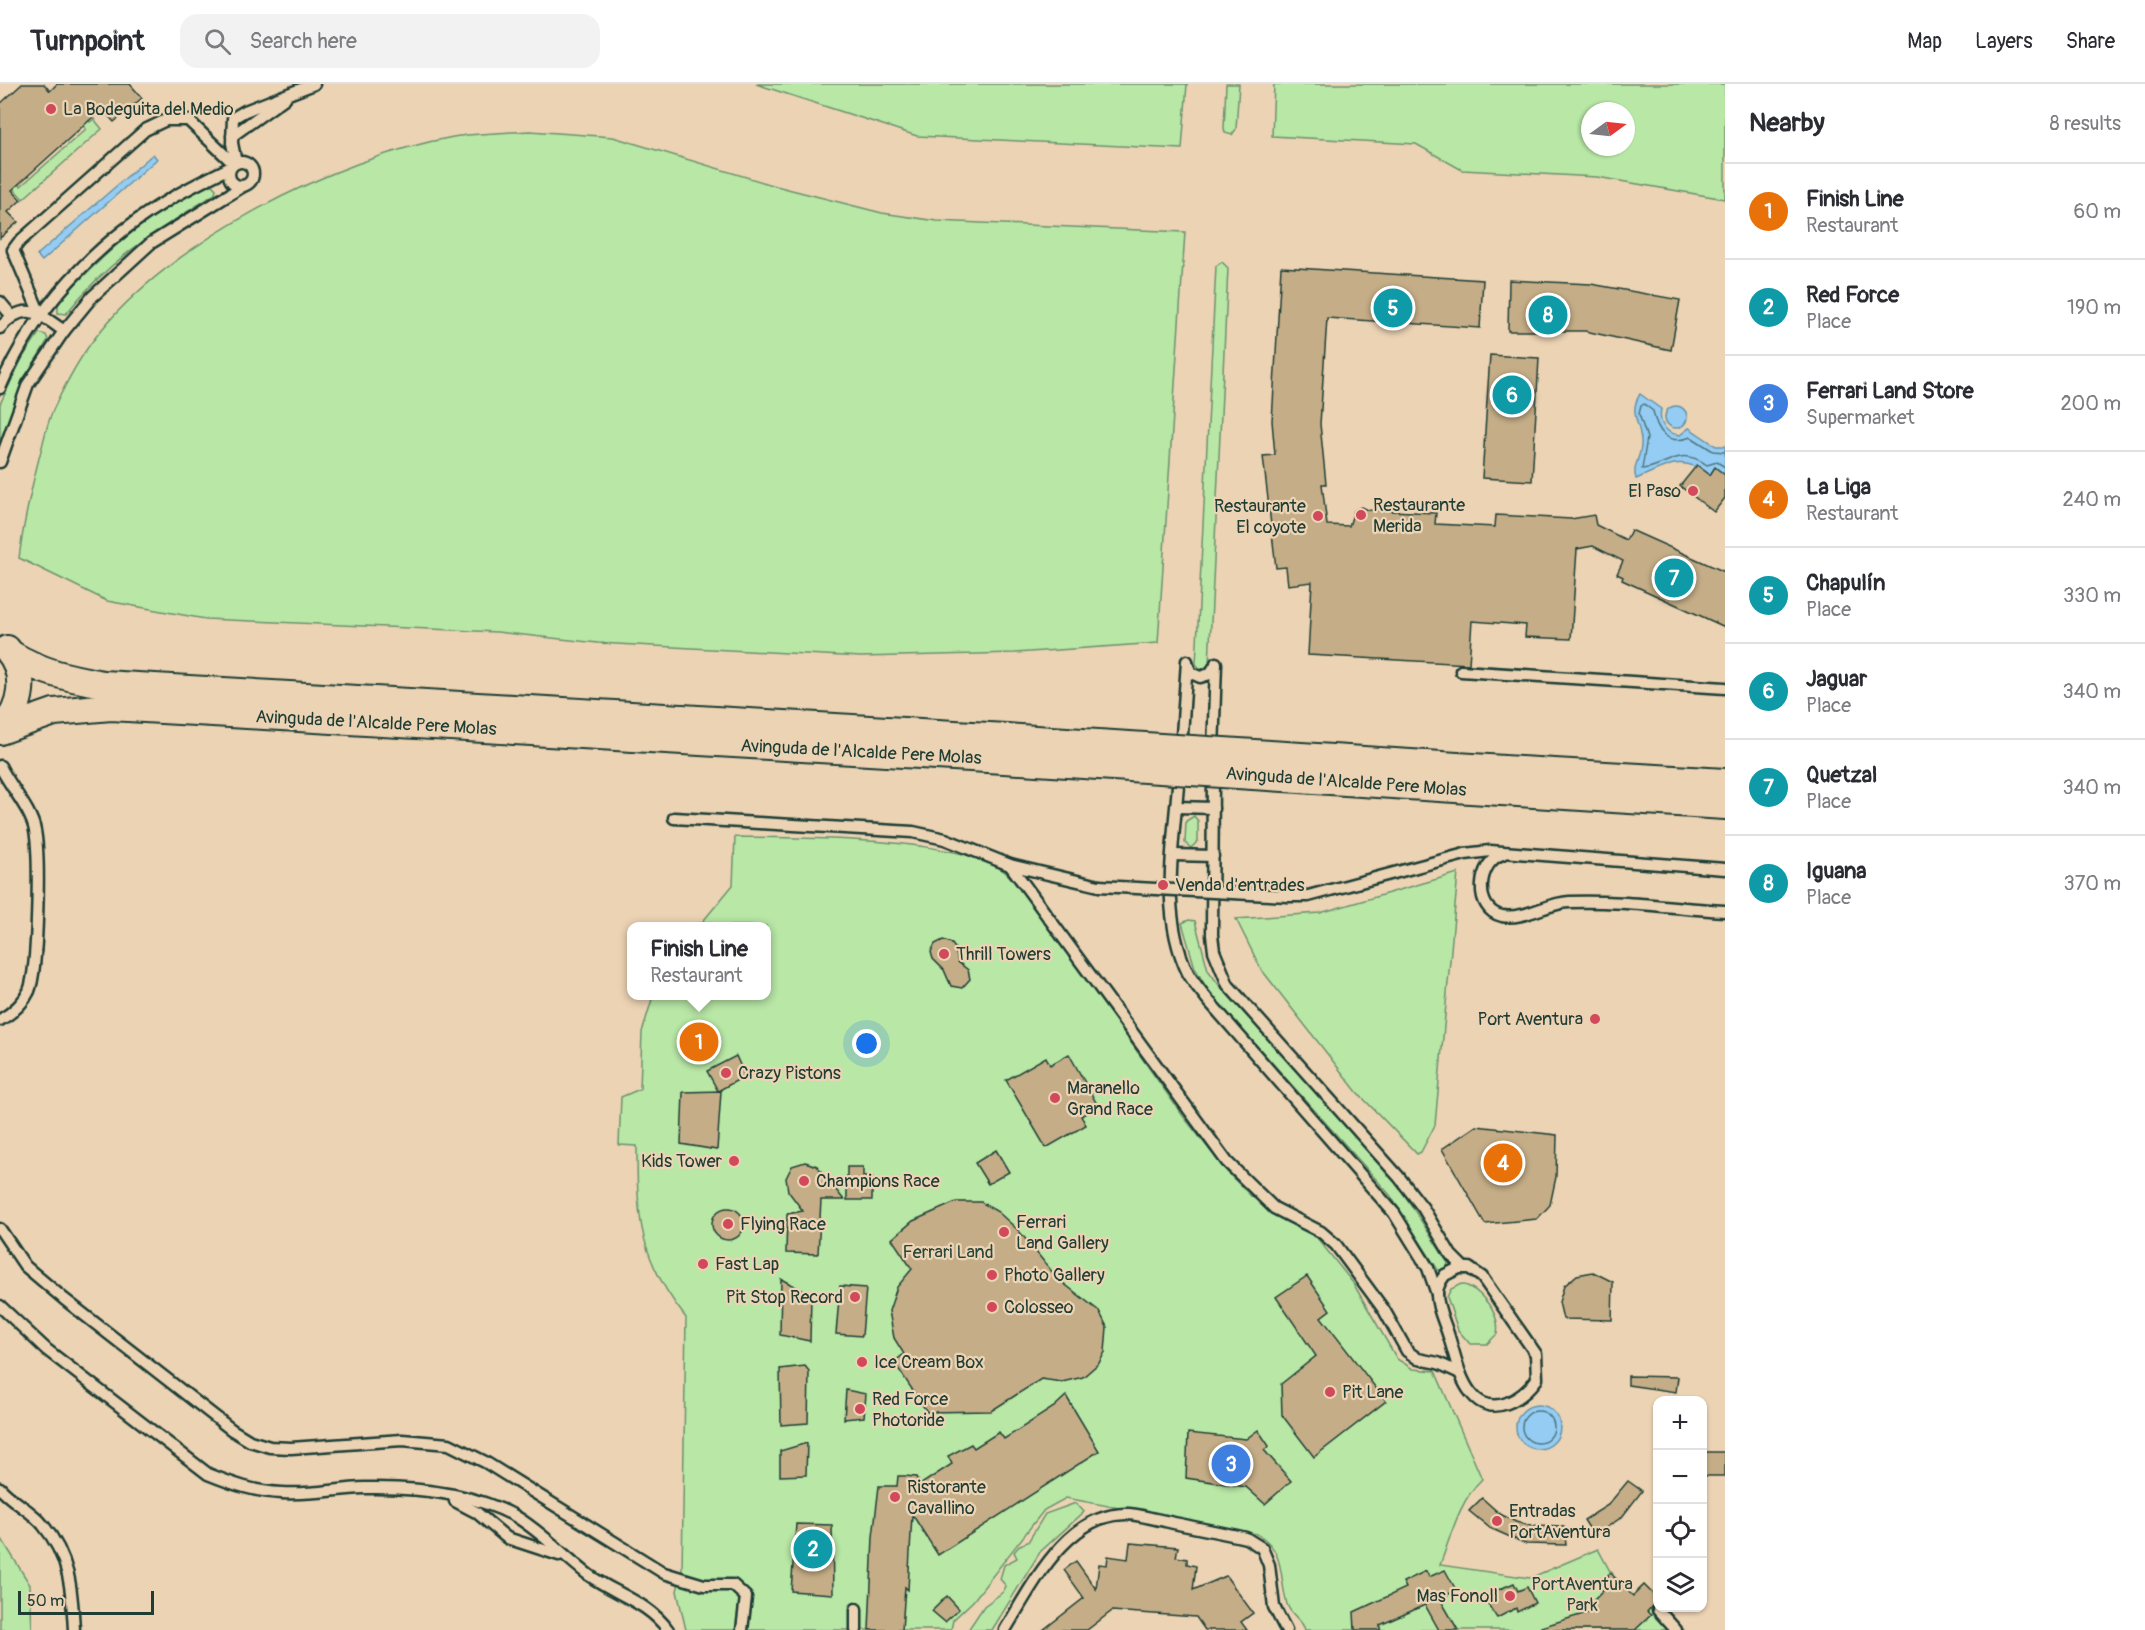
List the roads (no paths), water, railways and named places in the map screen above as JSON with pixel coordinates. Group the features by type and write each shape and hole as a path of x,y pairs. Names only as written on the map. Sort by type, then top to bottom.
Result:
{"street":[{"path":"0,730 12,716 20,696 18,667 5,648"},
{"name":"Avinguda de l'Alcalde Pere Molas","path":"5,648 34,668 58,676 103,684 1005,749 1503,781 1725,806"},
{"name":"Avinguda de l'Alcalde Pere Molas","path":"0,730 54,712 111,707 1005,749"},
{"name":"Avinguda de l'Alcalde Pere Molas","path":"1503,781 1725,782"}],"lane":[{"path":"243,186 231,181 229,174 234,165 233,118 314,84"},
{"path":"232,136 298,89"},
{"path":"40,314 13,250 25,236 144,130 166,120 188,120 234,165"},
{"path":"0,388 40,314 105,246 169,199 234,165 246,163 252,170 251,181 151,243 92,297 64,331 28,384 0,462"},
{"path":"0,302 11,315"},
{"path":"0,328 11,315 27,311 40,314 64,331"},
{"path":"1437,1294 1445,1275 1454,1269 1464,1268 1479,1273 1536,1354 1537,1379 1524,1396 1510,1403 1494,1405 1471,1393 1460,1373 1428,1268 1394,1213 1200,991 1188,973 1170,903 1187,661 1190,672 1200,677 1211,673 1216,663 1212,906 1214,951 1228,985 1399,1177 1423,1208 1450,1255 1464,1268"},
{"path":"1461,671 1725,688"},
{"path":"0,766 35,829 36,871 35,966 29,991 20,1005 0,1020"},
{"path":"1177,807 1213,808"},
{"path":"674,818 913,832 945,840 1010,865 1099,886 1289,896 1308,896 1464,854 1490,851 1725,869"},
{"path":"1509,852 1494,857 1484,871 1484,900 1491,912 1497,915 1512,917 1550,905 1576,902 1725,911"},
{"path":"1173,855 1213,856"},
{"path":"1010,865 1227,1162 1274,1208 1321,1232 1336,1245 1384,1310 1407,1351 1418,1359 1438,1362 1460,1373"},
{"path":"0,1229 26,1266 64,1299 232,1430 250,1441 270,1447 291,1448 402,1440 449,1444 485,1462 664,1573 704,1585 733,1584 746,1597 742,1630"},
{"path":"0,1306 47,1350 208,1474 236,1486 283,1493 391,1488 478,1502 515,1516 594,1578 641,1605 668,1630"},
{"path":"0,1488 42,1523 59,1548 72,1584 74,1630"},
{"path":"438,1494 464,1504 507,1538 567,1558"},
{"path":"1005,1630 1044,1565 1065,1544 1087,1524 1107,1516 1129,1514 1246,1538 1262,1548 1269,1565 1274,1607 1286,1630"},
{"path":"856,1609 856,1630"},
{"path":"1659,1612 1672,1629"}],"water":[{"path":"153,154 157,159 42,261 37,255"},
{"path":"1640,394 1661,409 1662,423 1667,430 1680,435 1689,428 1716,446 1725,446 1725,475 1715,468 1710,475 1700,468 1681,463 1636,479 1635,470 1641,439 1635,408"},
{"path":"1676,406 1684,409 1687,417 1684,425 1676,428 1668,425 1665,417 1668,409"},
{"path":"1538,1405 1554,1411 1560,1427 1554,1443 1538,1449 1522,1443 1516,1427 1522,1411"}],"place":[{"name":"La Bodeguita del Medio","path":"51,109"},
{"name":"Chapulín","path":"1393,308"},
{"name":"Iguana","path":"1548,315"},
{"name":"Jaguar","path":"1512,395"},
{"name":"El Paso","path":"1693,491"},
{"name":"Restaurante Merida","path":"1361,515"},
{"name":"Restaurante El coyote","path":"1318,516"},
{"name":"Quetzal","path":"1674,578"},
{"name":"Venda d'entrades","path":"1163,885"},
{"name":"Thrill Towers","path":"944,954"},
{"name":"Port Aventura","path":"1595,1019"},
{"name":"Finish Line","path":"699,1042"},
{"name":"Crazy Pistons","path":"726,1073"},
{"name":"Maranello Grand Race","path":"1055,1098"},
{"name":"Kids Tower","path":"734,1161"},
{"name":"La Liga","path":"1503,1163"},
{"name":"Champions Race","path":"804,1181"},
{"name":"Flying Race","path":"728,1224"},
{"name":"Ferrari Land Gallery","path":"1004,1232"},
{"name":"Fast Lap","path":"703,1264"},
{"name":"Photo Gallery","path":"992,1275"},
{"name":"Pit Stop Record","path":"855,1297"},
{"name":"Colosseo","path":"992,1307"},
{"name":"Ice Cream Box","path":"862,1362"},
{"name":"Pit Lane","path":"1330,1392"},
{"name":"Red Force Photoride","path":"860,1409"},
{"name":"Ferrari Land Store","path":"1231,1464"},
{"name":"Ristorante Cavallino","path":"895,1497"},
{"name":"Entradas PortAventura","path":"1497,1521"},
{"name":"Red Force","path":"813,1549"},
{"name":"Mas Fonoll","path":"1510,1596"}],"park label":[{"name":"Ferrari Land","path":"948,1252"},
{"name":"PortAventura Park","path":"1582,1594"}]}
